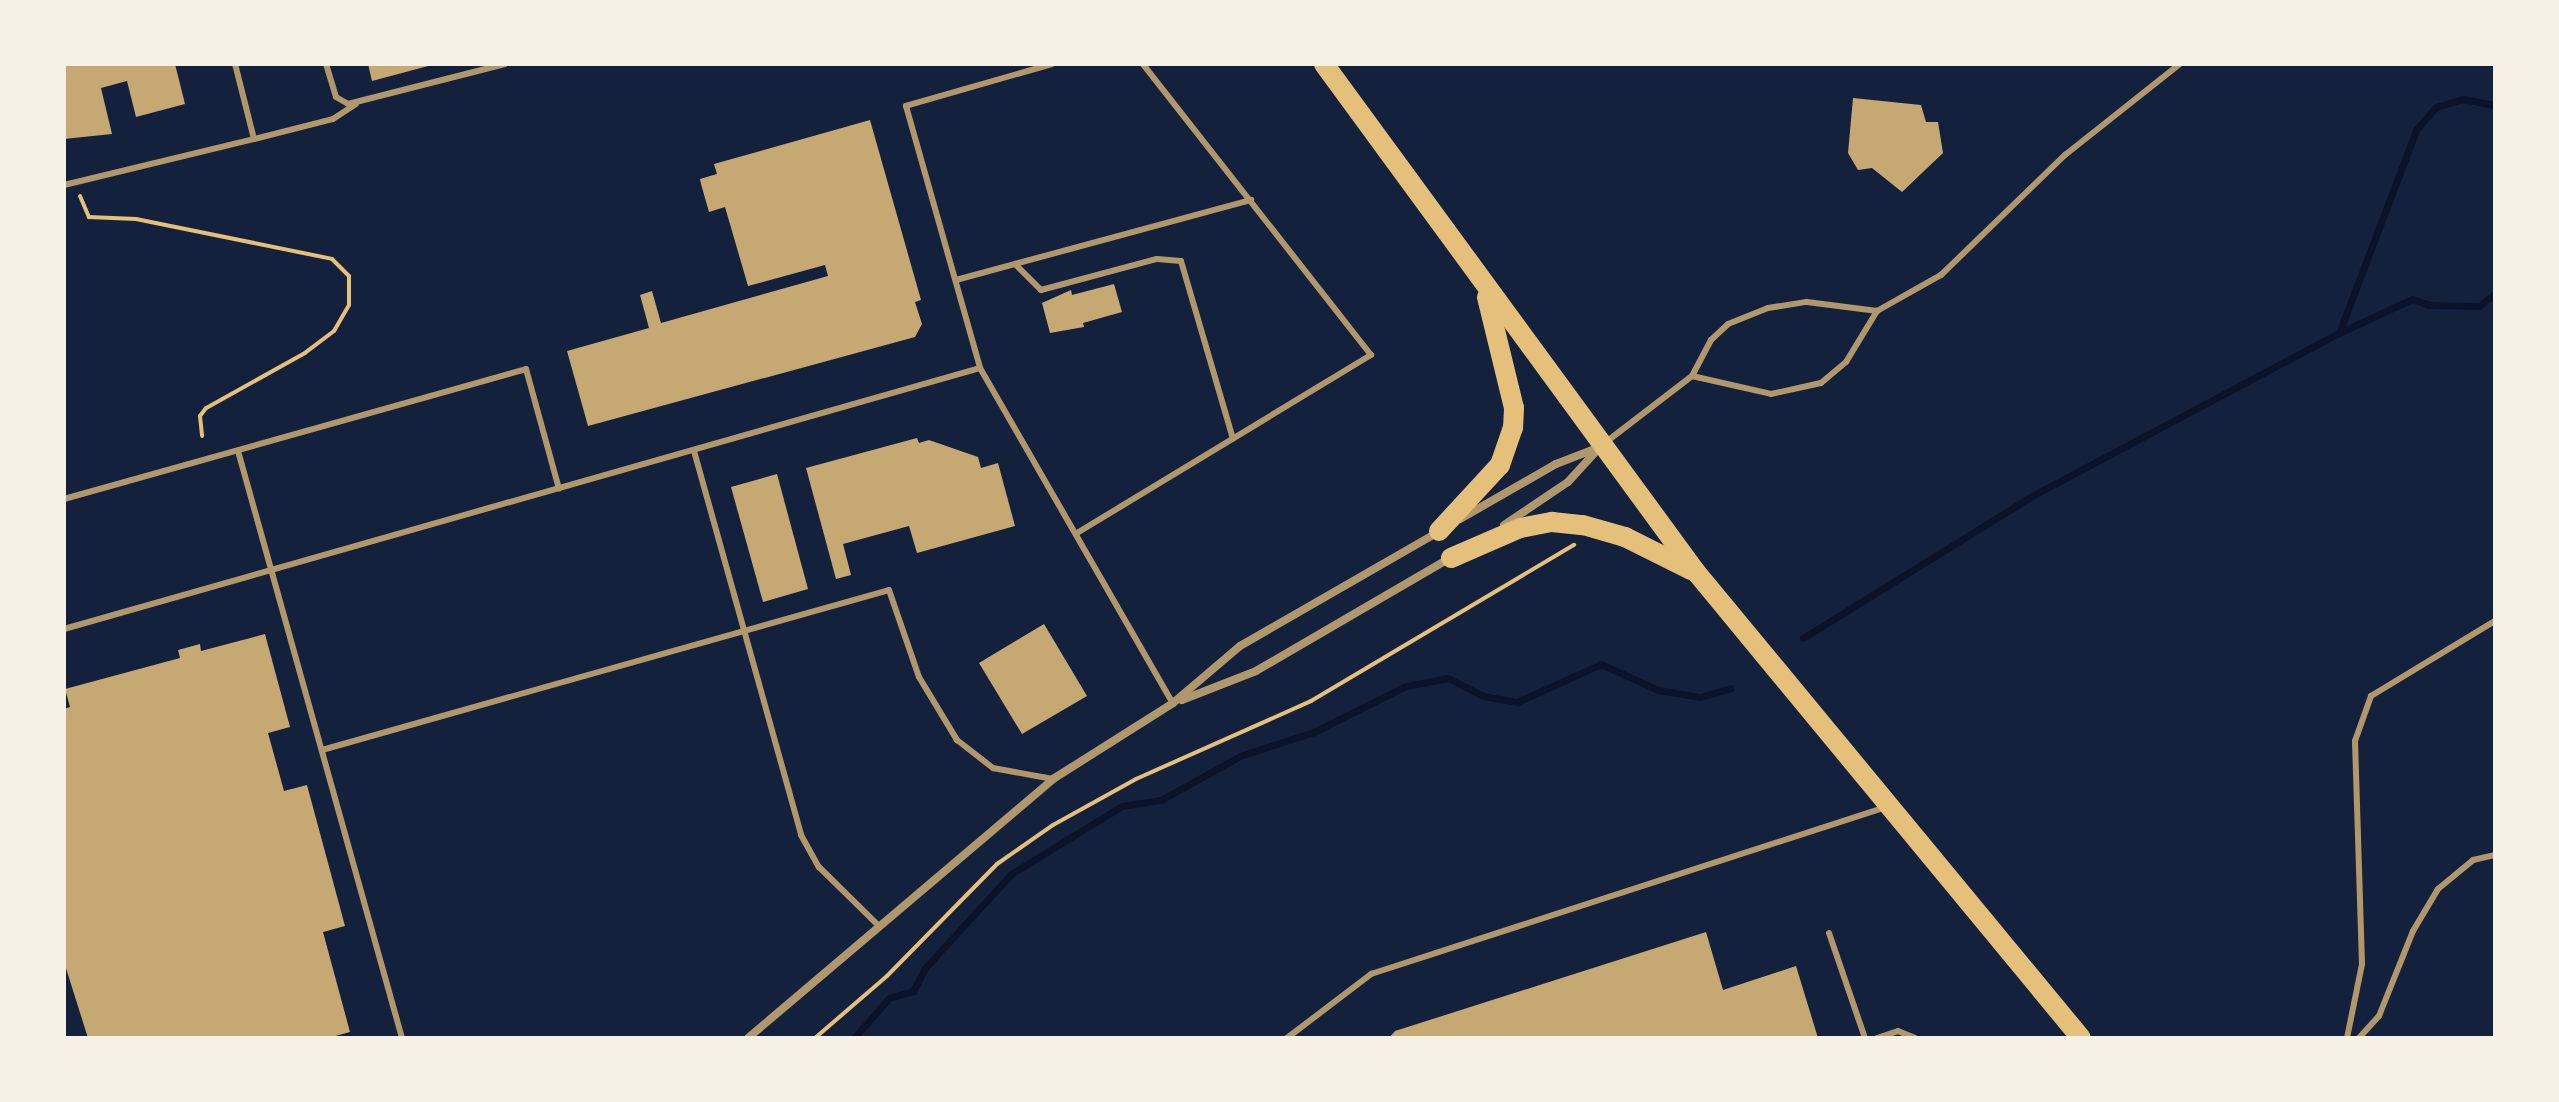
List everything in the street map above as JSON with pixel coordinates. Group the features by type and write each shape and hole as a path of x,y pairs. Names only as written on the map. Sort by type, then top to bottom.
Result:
{"main road":[{"path":"1324,64 1600,447 1696,572 1886,807 2081,1038"},
{"path":"1439,531 1500,465 1514,426 1511,393 1484,285"},
{"path":"1451,558 1520,528 1552,522 1583,525 1625,537 1696,572"}],"street":[{"path":"748,1038 877,924 1053,779 1173,703 1240,646 1556,464 1600,447"},
{"path":"1173,703 1256,671 1451,558 1568,482 1600,447"}],"lane":[{"path":"235,64 254,139"},
{"path":"326,64 336,97 356,104"},
{"path":"64,185 333,119 356,104 505,64"},
{"path":"1052,64 906,106 980,368 1173,703"},
{"path":"1077,533 1371,355 1143,64"},
{"path":"1692,376 1756,393 1806,388 1846,362 1877,311 1941,275 2065,155 2180,64"},
{"path":"956,280 1251,200"},
{"path":"1015,264 1041,290 1169,257 1181,261 1233,439"},
{"path":"1600,447 1692,376 1719,330 1746,316 1807,302 1877,311"},
{"path":"64,629 980,368"},
{"path":"64,499 526,369 559,489"},
{"path":"238,451 402,1038"},
{"path":"694,451 808,852 877,924"},
{"path":"322,750 889,590 919,677 971,756 1006,772 1053,779"},
{"path":"2347,1038 2362,964 2355,741 2371,696 2495,621"},
{"path":"1287,1038 1371,974 1886,807"},
{"path":"2359,1038 2379,1016 2413,931 2438,889 2473,860 2495,855"},
{"path":"1829,933 1865,1038"},
{"path":"1877,1038 1898,1031 1915,1038"}],"path":[{"path":"79,193 89,217 136,219 332,259 349,276 349,305 334,331 305,353 206,408 200,416 202,436"},
{"path":"815,1038 887,976 997,864 1053,825 1136,779 1311,701 1511,587 1581,536"}],"building":[{"path":"64,64 175,64 185,104 136,117 127,81 101,88 112,134 64,139"},
{"path":"368,64 432,64 432,65 372,81"},
{"path":"1853,98 1921,105 1926,122 1938,122 1943,153 1902,192 1872,168 1858,170 1848,153"},
{"path":"870,120 921,300 915,302 922,324 915,337 588,426 567,351 649,328 640,295 652,291 661,323 828,276 825,265 748,286 725,207 709,212 700,179 717,174 714,164"},
{"path":"1114,284 1122,312 1083,323 1084,327 1050,333 1042,303 1071,290 1072,295"},
{"path":"917,438 919,443 929,440 978,457 981,468 998,463 1015,526 917,553 909,526 843,544 851,575 836,579 806,468"},
{"path":"777,474 808,589 763,602 731,487"},
{"path":"1044,624 1087,696 1022,734 979,663"},
{"path":"265,634 290,727 268,733 284,791 307,785 345,926 323,932 350,1032 328,1038 88,1038 64,962 64,709 70,707 65,689 180,658 178,650 200,644 201,651"},
{"path":"1706,932 1723,990 1796,966 1818,1038 1389,1038 1395,1031"}],"waterway":[{"path":"2339,333 2416,130 2436,107 2463,99 2495,105"},
{"path":"1803,638 2032,496 2339,333 2412,299 2429,305 2479,306 2495,294"},
{"path":"854,1038 889,998 913,991 925,968 1011,874 1122,806 1161,800 1240,756 1314,732 1406,686 1448,678 1483,696 1517,702 1601,664 1658,690 1700,697 1731,688"}]}
